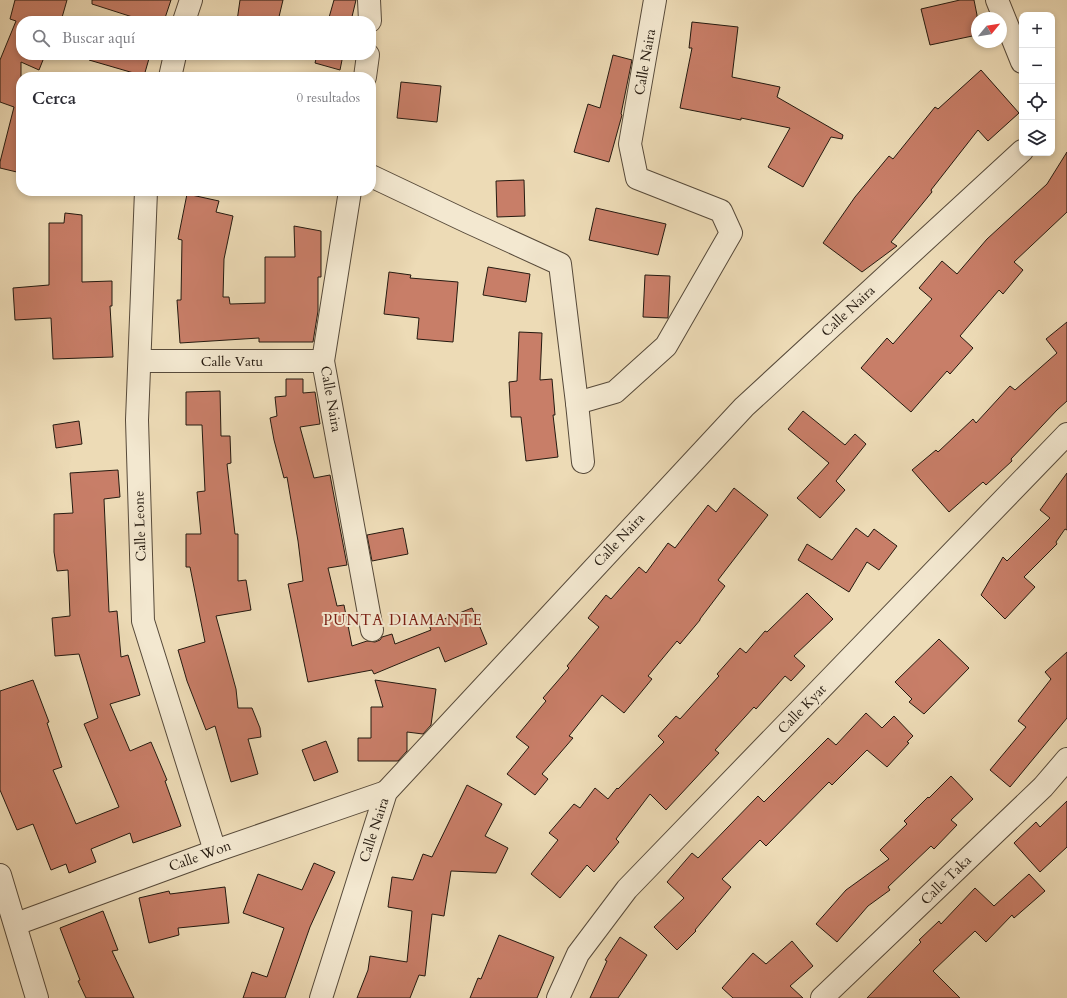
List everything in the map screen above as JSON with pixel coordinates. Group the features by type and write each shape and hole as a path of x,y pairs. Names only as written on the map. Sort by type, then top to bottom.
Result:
{"street":[{"path":"186,16 191,0"},
{"path":"369,0 370,16"},
{"name":"Calle Naira","path":"577,404 616,392 666,346 731,233 721,212 637,178 630,144 656,0"},
{"path":"997,0 1019,55"},
{"path":"171,72 174,60"},
{"path":"366,72 367,60"},
{"name":"Calle Naira","path":"322,998 386,792 744,407 1019,154"},
{"path":"376,178 560,264 583,462"},
{"name":"Calle Leone","path":"146,196 137,420 142,621 214,851"},
{"name":"Calle Naira","path":"349,196 323,361 372,630"},
{"name":"Calle Vatu","path":"140,362 323,361"},
{"name":"Calle Kyat","path":"558,998 578,954 627,890 1067,434"},
{"name":"Calle Taka","path":"822,998 1043,787 1067,759"},
{"name":"Calle Won","path":"16,924 214,851 386,792"},
{"path":"0,875 38,998"}],"building":[{"path":"15,0 67,0 62,16 16,16 16,21 10,19"},
{"path":"92,0 171,0 166,16 129,16 92,4"},
{"path":"240,0 283,0 279,16 238,16"},
{"path":"334,0 356,0 352,16 329,16"},
{"path":"960,0 974,0 976,12 971,12 971,36 930,45 921,9"},
{"path":"16,21 16,60 43,60 39,70 21,62 21,72 16,72 16,172 0,168 0,162 14,107 0,102 0,60"},
{"path":"692,22 738,27 732,77 780,87 777,97 843,135 842,139 831,137 803,187 768,167 790,128 680,108 692,48 689,48"},
{"path":"613,55 632,60 622,115 609,162 574,152 588,104 600,108"},
{"path":"89,60 149,60 145,72 130,72"},
{"path":"316,60 342,60 340,70 315,63"},
{"path":"981,70 1019,113 988,141 978,130 931,190 932,192 891,242 897,246 862,272 823,243 855,197 889,156 893,159 935,107 938,109"},
{"path":"401,82 441,86 437,122 397,118"},
{"path":"1067,152 1067,212 1014,262 1023,270 1003,294 999,290 960,336 973,348 950,374 947,371 911,412 861,368 887,338 893,344 932,299 919,288 942,261 957,274 987,239 1047,184"},
{"path":"524,180 525,216 497,217 496,181"},
{"path":"187,196 196,196 219,201 216,212 233,216 224,259 223,297 229,297 230,304 265,303 265,257 295,257 294,226 321,231 321,277 318,277 318,311 313,342 259,342 259,338 180,343 177,300 181,300 182,240 178,239"},
{"path":"596,208 666,224 658,255 589,240"},
{"path":"65,213 82,215 82,282 112,281 112,306 110,306 113,357 53,359 51,318 15,320 13,288 49,285 49,223 64,223"},
{"path":"488,267 530,274 526,302 483,295"},
{"path":"389,272 411,275 410,278 458,282 453,342 417,339 419,318 384,314"},
{"path":"645,275 670,276 668,318 643,317"},
{"path":"1067,322 1067,401 1011,459 1012,461 986,485 983,482 949,512 912,470 936,450 938,452 973,419 976,423 1010,386 1015,390 1057,353 1046,339"},
{"path":"519,332 542,333 540,380 552,379 555,415 553,415 558,457 526,461 521,417 511,417 509,382 517,381"},
{"path":"286,379 303,379 303,393 315,392 320,424 300,427 314,478 330,475 347,565 328,568 337,606 344,605 352,646 367,641 375,642 380,640 382,637 392,634 395,644 431,630 429,625 472,608 487,644 445,662 439,647 374,674 372,670 308,682 288,584 303,581 298,541 287,477 284,478 270,418 277,416 275,397 286,396"},
{"path":"220,391 221,436 230,436 231,463 227,464 235,534 238,534 238,581 246,580 251,610 216,616 236,689 238,708 252,708 260,728 261,737 248,739 258,774 231,782 215,726 206,730 187,681 178,650 205,642 190,567 186,567 186,534 201,534 197,492 205,491 202,425 186,425 186,392"},
{"path":"803,411 845,445 855,434 866,444 836,481 845,490 820,518 797,498 829,463 788,429"},
{"path":"79,421 82,444 56,448 53,425"},
{"path":"118,470 120,497 104,499 109,612 117,611 121,657 128,655 140,695 110,704 130,751 151,742 167,780 165,781 181,826 133,843 130,833 91,849 96,862 69,873 66,864 51,870 33,824 17,830 0,790 0,691 33,680 49,722 47,723 62,767 53,770 76,824 119,807 84,724 98,718 79,654 55,656 52,618 70,616 68,570 57,571 54,552 54,514 73,513 70,473"},
{"path":"1067,473 1067,530 1065,529 1056,542 1057,544 1024,577 1035,587 1005,619 981,595 1003,557 1007,561 1050,518 1040,510"},
{"path":"734,488 768,515 718,580 725,586 680,644 677,641 648,676 652,679 624,713 602,695 569,736 573,738 542,774 548,779 535,795 507,774 529,747 516,737 546,701 543,698 569,668 567,666 599,627 588,618 606,595 611,599 639,567 646,573 668,543 675,548 708,505 716,512"},
{"path":"403,528 408,554 372,561 367,535"},
{"path":"856,528 868,537 874,529 897,546 879,570 867,562 849,592 798,560 807,544 832,560"},
{"path":"807,593 833,619 794,656 805,666 791,681 785,676 756,709 754,707 715,750 719,753 666,810 650,794 616,839 619,842 594,872 587,865 560,898 531,874 558,840 549,833 574,804 580,808 595,788 608,799 617,788 618,789 664,742 658,736 676,716 680,719 719,676 717,674 740,648 746,653 765,631 767,632"},
{"path":"939,639 969,668 924,714 909,702 912,699 895,682"},
{"path":"1067,652 1067,718 1010,787 990,770 1026,727 1018,721 1051,679 1045,672"},
{"path":"375,680 436,689 431,725 423,734 407,732 407,751 398,761 358,761 358,738 371,738 371,707 383,707"},
{"path":"866,713 882,728 894,716 913,736 907,742 909,743 887,767 867,750 832,785 829,782 766,846 760,840 722,879 731,887 695,930 696,931 677,950 654,927 684,898 667,882 692,853 698,858 758,796 764,802 828,738 836,745"},
{"path":"326,741 338,772 314,781 302,750"},
{"path":"951,776 973,799 951,820 957,825 934,849 931,846 888,887 890,890 868,906 837,942 816,924 846,890 889,859 880,850 907,824 904,821"},
{"path":"467,785 502,804 485,836 508,848 496,873 451,871 444,916 432,914 425,976 419,975 410,998 357,998 368,970 370,956 407,962 412,911 388,907 392,877 413,880 423,854 432,857"},
{"path":"1067,801 1067,847 1040,872 1014,843 1036,822 1040,827"},
{"path":"314,863 335,872 310,927 285,998 243,998 252,972 267,977 284,928 243,913 258,874 302,890"},
{"path":"1029,874 1045,891 1014,918 1012,915 986,942 975,931 933,971 960,998 867,998 921,942 919,940 939,921 941,924 975,888 994,906"},
{"path":"225,887 229,923 178,928 179,935 149,943 139,898 169,891 170,894"},
{"path":"103,911 118,950 112,951 134,998 86,998 78,981 80,980 60,928"},
{"path":"499,935 554,957 537,998 470,998 478,978 481,979"},
{"path":"620,937 647,955 618,998 590,998 607,961 605,960"},
{"path":"792,941 813,966 790,986 803,998 733,998 722,988 753,953 766,964"}],"district":[{"name":"PUNTA DIAMANTE","path":"403,620"}]}
